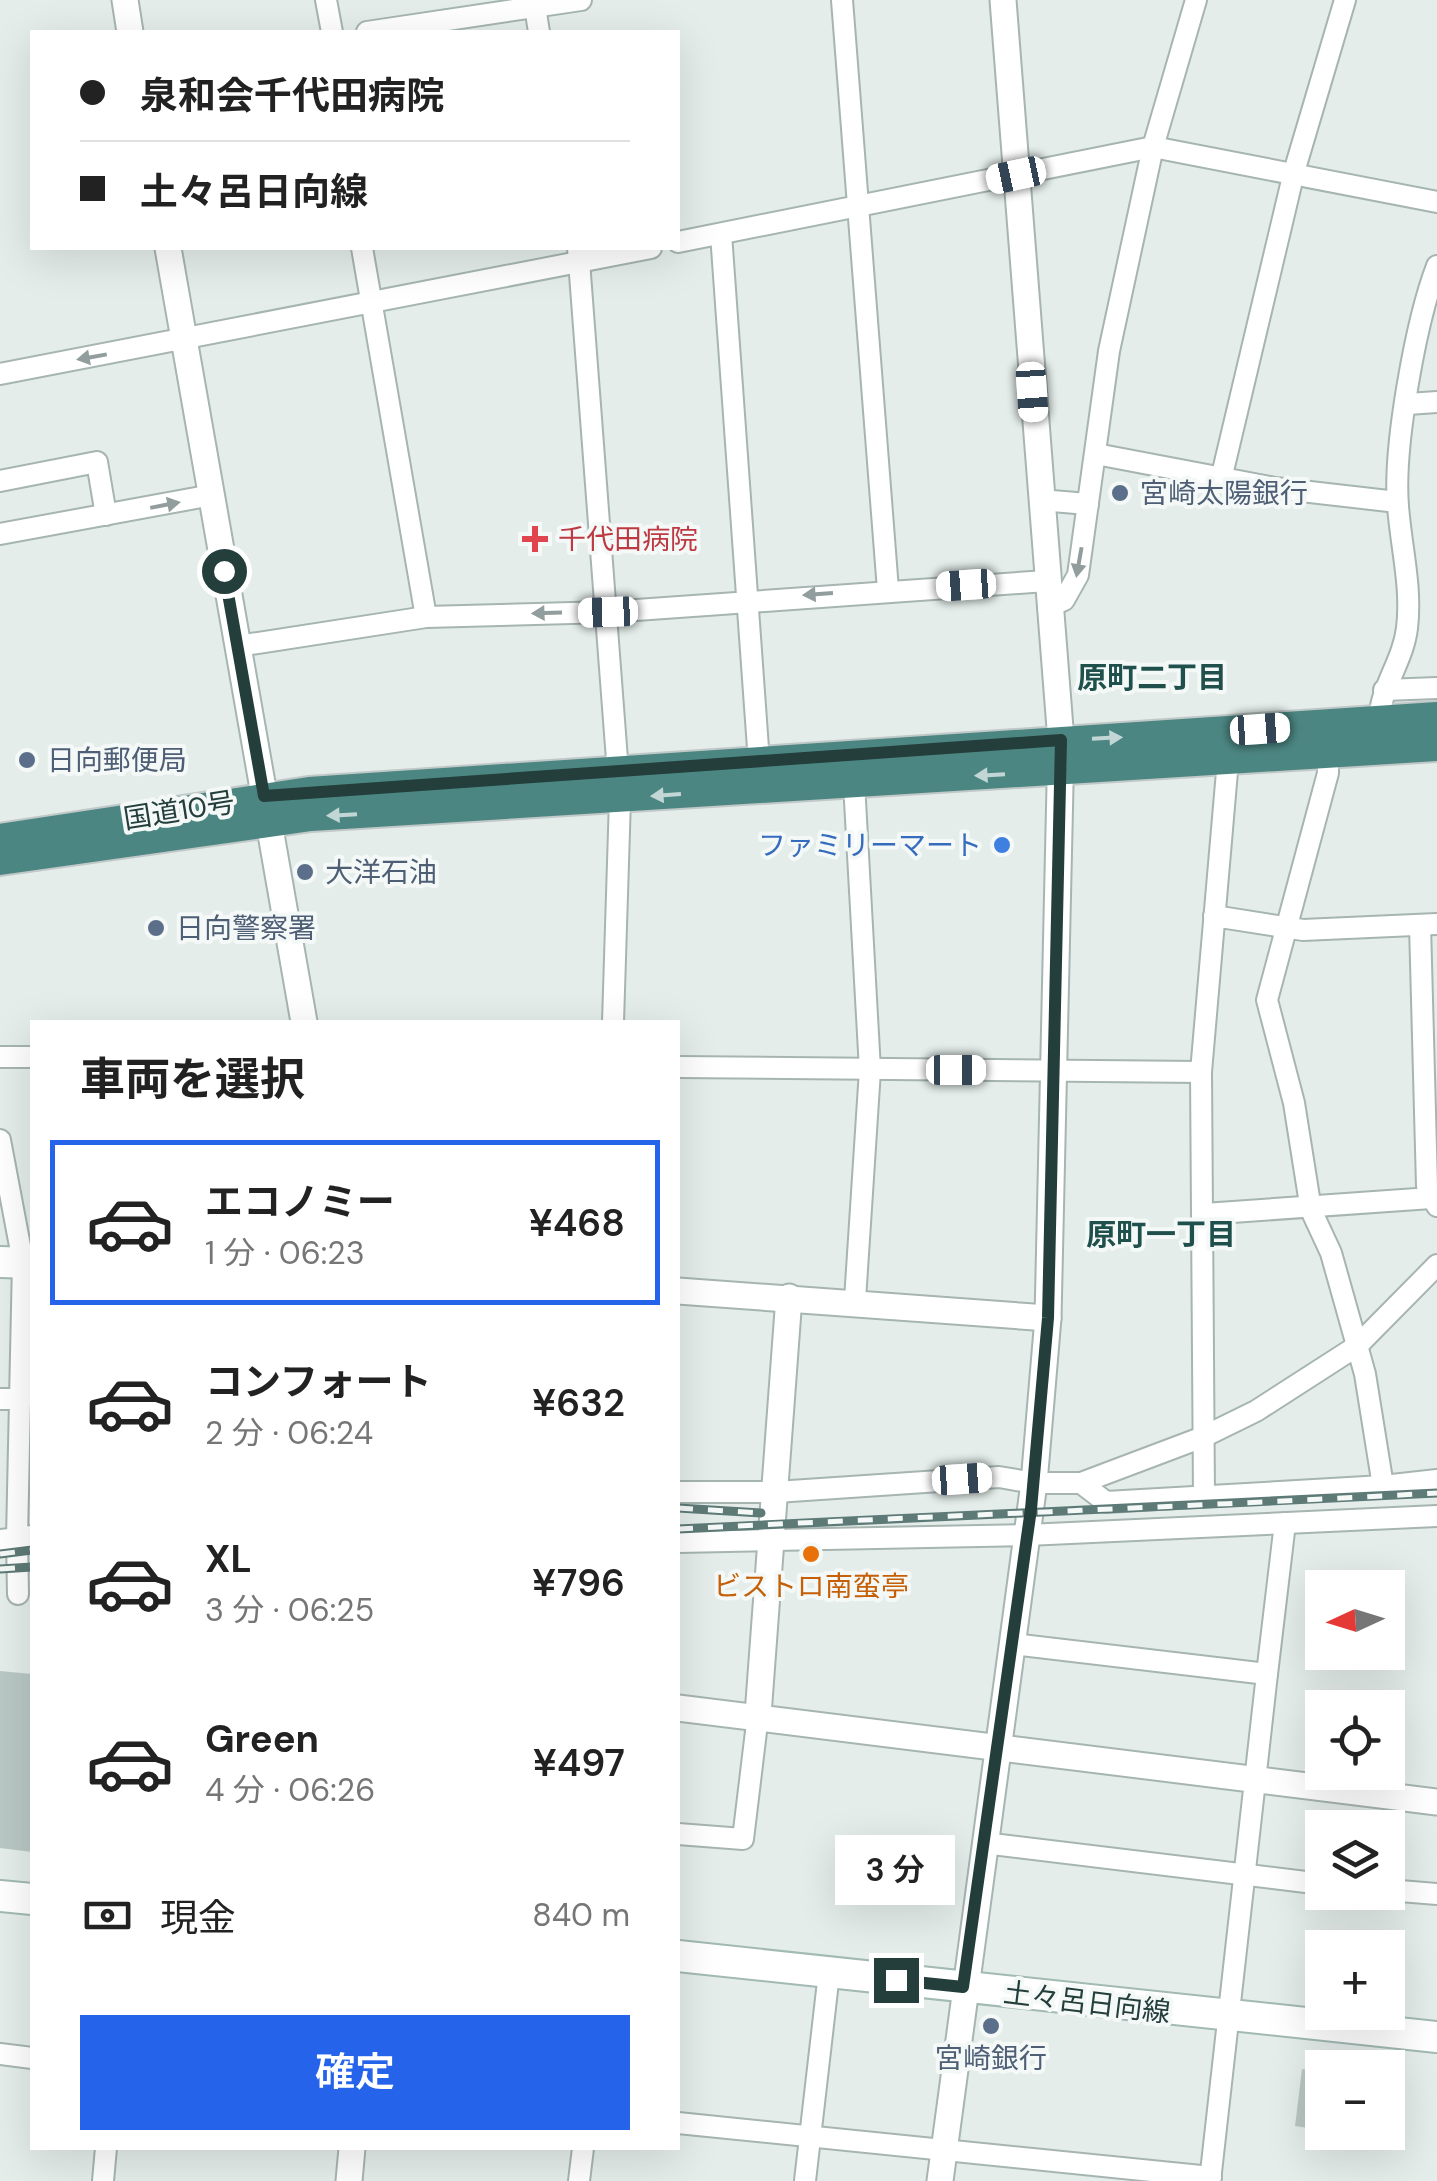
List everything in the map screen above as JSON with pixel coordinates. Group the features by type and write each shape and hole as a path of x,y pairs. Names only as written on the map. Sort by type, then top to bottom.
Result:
{"highway":[{"name":"国道10号","path":"0,839 266,808 620,786 854,782 1060,756 1437,717"},
{"name":"国道10号","path":"620,786 759,762 1060,756 1228,760 1437,746"},
{"name":"国道10号","path":"0,860 266,808"}],"main road":[{"path":"0,1896 30,1899"},
{"name":"土々呂日向線","path":"680,1956 1229,2019 1437,2038"}],"street":[{"path":"125,0 130,30"},
{"path":"326,0 332,30"},
{"path":"378,30 581,0"},
{"path":"842,0 888,590"},
{"path":"940,2181 963,1987 1034,1483 1048,1318 1056,1070 1060,756 1003,0"},
{"path":"1048,607 1064,600 1078,575 1109,352 1153,146 1196,0"},
{"path":"1222,475 1294,172 1345,0"},
{"path":"534,4 539,30"},
{"path":"680,242 1153,146 1437,202"},
{"path":"720,234 759,762"},
{"path":"168,250 304,1020"},
{"path":"362,250 426,617"},
{"path":"0,374 370,304 579,255 630,250"},
{"path":"579,255 620,786 613,1020"},
{"path":"1379,722 1384,690 1401,656 1407,631 1408,588 1397,502 1408,404 1428,288 1437,266"},
{"path":"1408,404 1437,402"},
{"path":"1096,454 1275,488 1397,502"},
{"path":"0,481 98,462 106,515"},
{"path":"0,534 212,495"},
{"path":"1040,500 1088,504"},
{"path":"238,646 426,617 608,612 1046,580"},
{"path":"1384,690 1437,688"},
{"path":"1328,754 1328,772 1267,1000 1294,1104 1311,1210 1331,1253 1357,1346 1383,1486"},
{"path":"1204,1496 1201,1072 1228,760"},
{"path":"854,782 870,1070 855,1300"},
{"path":"1204,1214 1434,1202 1428,924 1287,927 1214,916"},
{"path":"0,1057 30,1057"},
{"path":"680,1067 1201,1072"},
{"path":"0,1140 18,1262 22,1399 17,1594"},
{"path":"680,1492 776,1492 999,1477 1034,1483 1081,1482 1204,1437 1256,1411 1357,1346 1437,1265"},
{"path":"680,1291 855,1300 1048,1318"},
{"path":"680,1834 744,1840 758,1715 789,1297"},
{"path":"0,1399 22,1399"},
{"path":"1081,1482 1106,1502 1437,1480"},
{"path":"680,1542 1028,1535 1437,1516"},
{"path":"680,2123 943,2147 1210,2179 1285,1523"},
{"path":"1013,1644 1266,1674"},
{"path":"680,1708 1437,1802"},
{"path":"984,1843 1305,1883"},
{"path":"1405,1891 1437,1894"},
{"path":"805,2181 829,1973"},
{"path":"0,2054 30,2058"},
{"path":"103,2181 106,2150"},
{"path":"349,2181 352,2150"},
{"path":"579,2181 583,2150"}],"building":[{"path":"0,1671 30,1674 30,1852 0,1848"},
{"path":"1302,2069 1305,2128 1295,2126"}],"railway":[{"path":"680,1529 1437,1493"},
{"path":"680,1508 761,1513"},
{"path":"0,1554 30,1550"},
{"path":"0,1569 30,1567"}],"place":[{"name":"宮崎太陽銀行","path":"1120,493"},
{"name":"千代田病院","path":"535,539"},
{"name":"日向郵便局","path":"27,760"},
{"name":"ファミリーマート","path":"1002,845"},
{"name":"大洋石油","path":"305,872"},
{"name":"日向警察署","path":"156,928"},
{"name":"ビストロ南蛮亭","path":"811,1554"},
{"name":"宮崎銀行","path":"991,2026"}],"district":[{"name":"原町二丁目","path":"1152,678"},
{"name":"原町一丁目","path":"1161,1235"}],"route":[{"path":"224,571 264,796 1061,740 1048,1318 1031,1509 963,1987 896,1980"}]}
